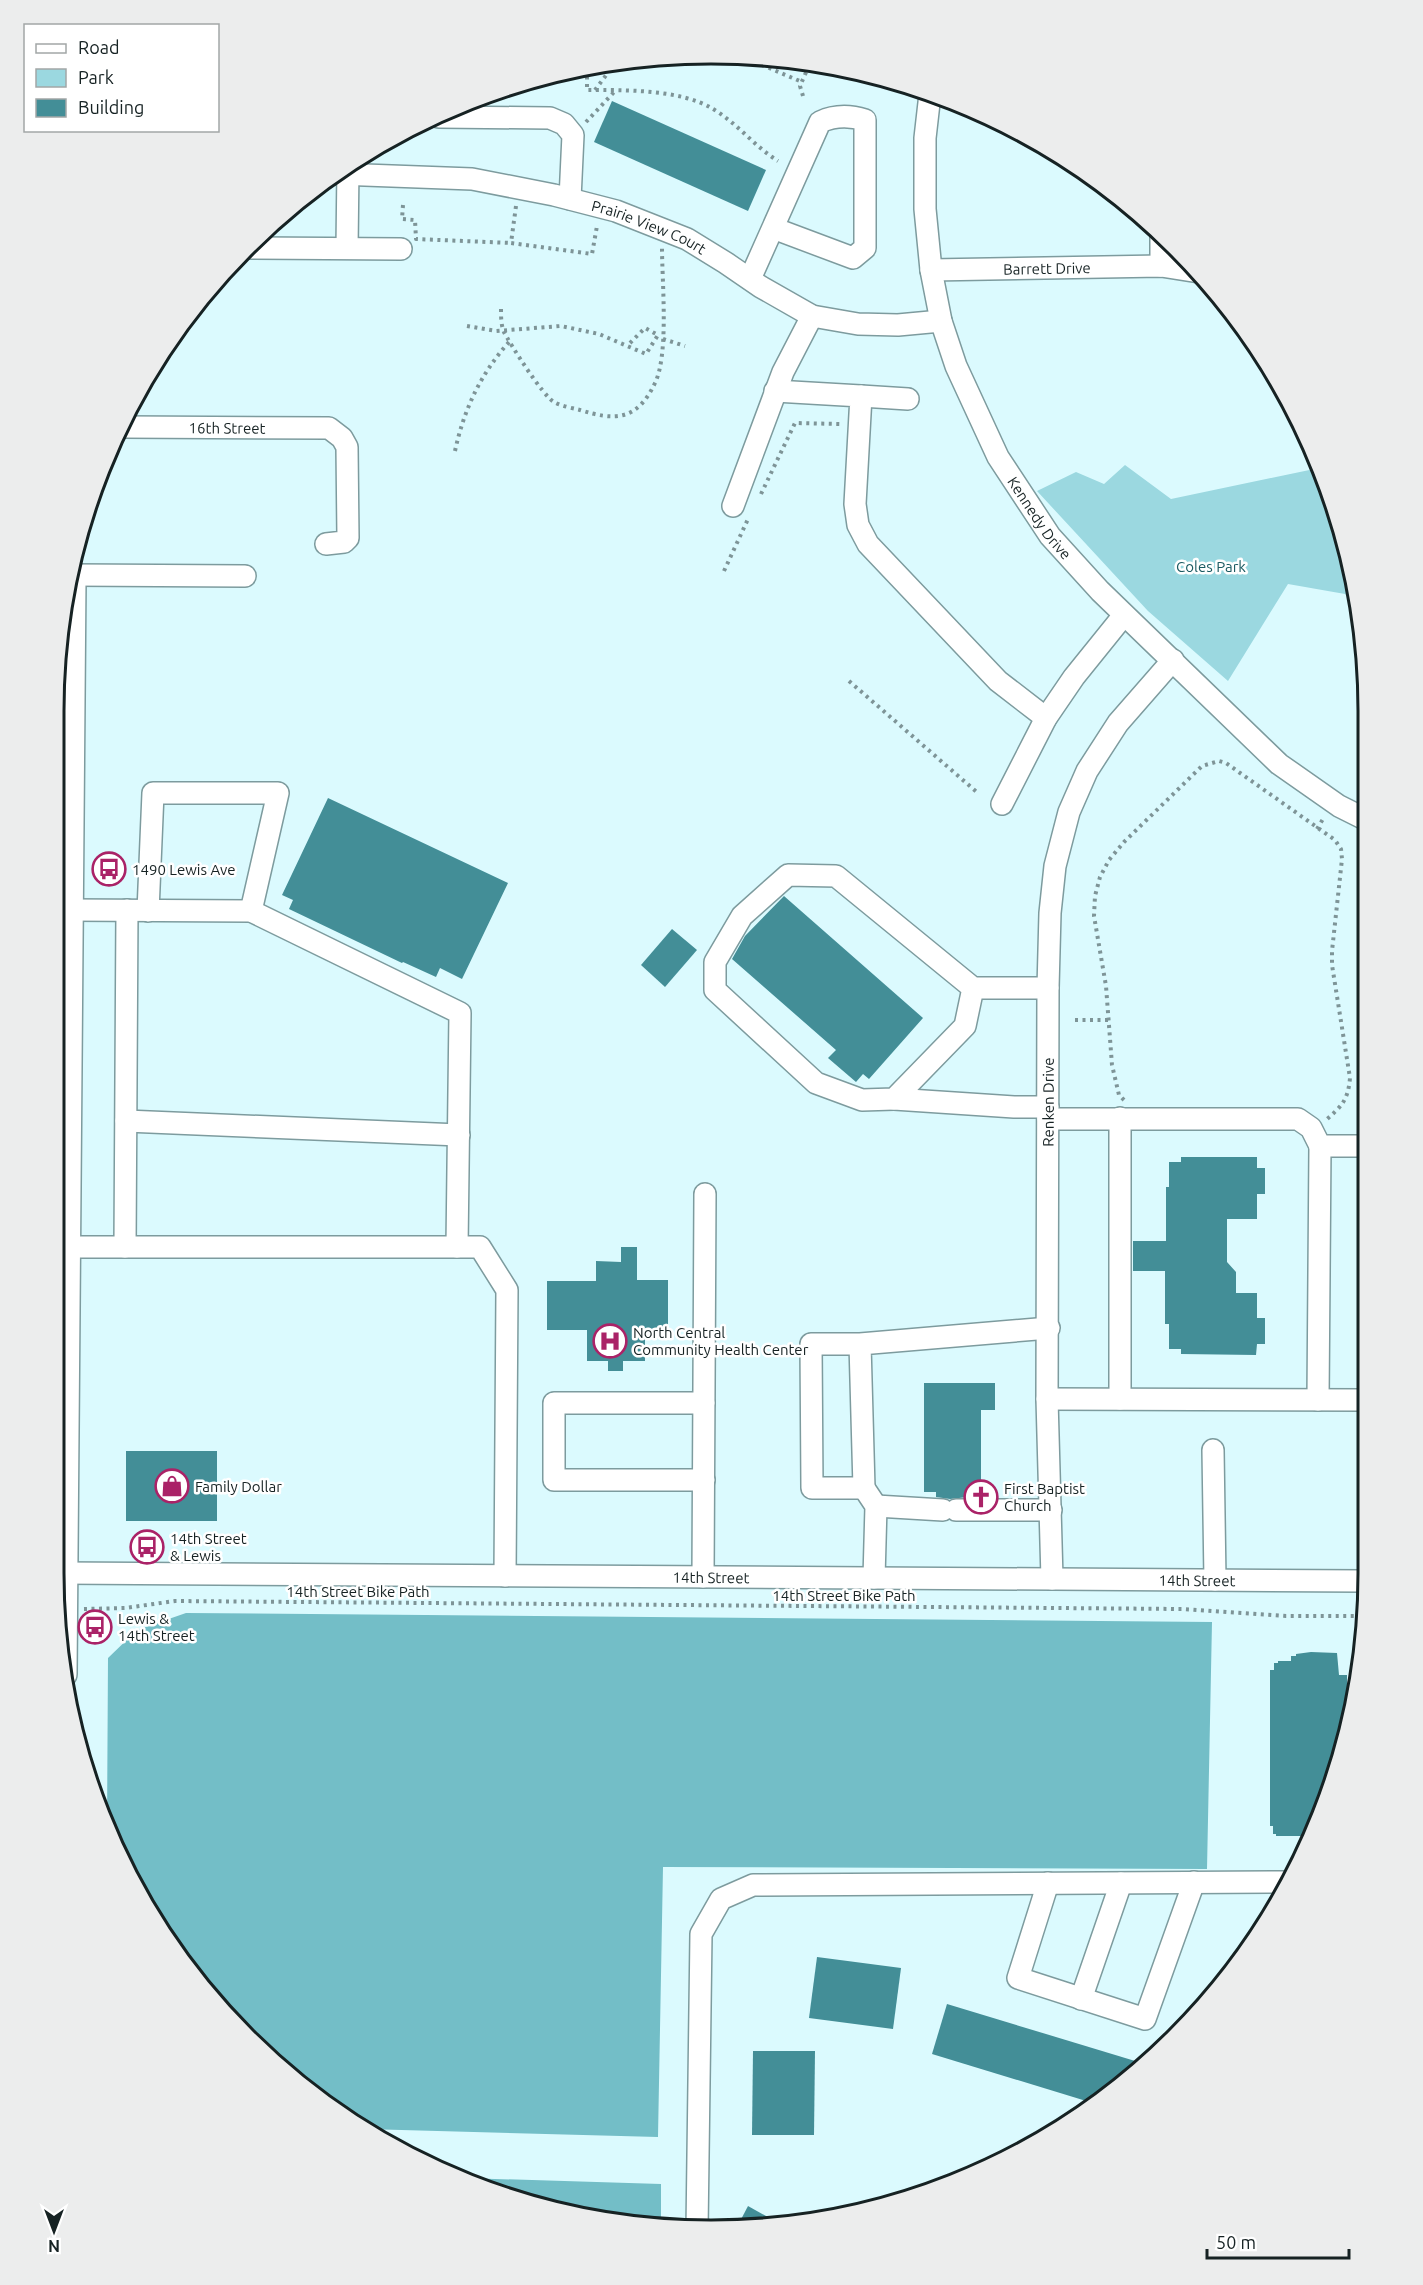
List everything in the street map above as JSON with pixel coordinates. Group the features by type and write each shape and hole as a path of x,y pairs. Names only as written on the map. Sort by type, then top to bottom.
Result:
{"main road":[{"path":"64,1358 73,611"}],"street":[{"name":"Kennedy Drive","path":"929,103 925,138 925,209 931,270 941,321 956,366 998,457 1050,536 1124,615 1279,764 1339,806 1358,816"},
{"path":"750,279 820,122 831,117 853,116 865,120 865,248 853,258 773,228"},
{"path":"457,117 550,118 564,124 573,135 570,199"},
{"name":"Prairie View Court","path":"354,173 472,179 570,199 616,211 687,239 812,316 858,324 898,325 941,321"},
{"path":"344,179 347,248"},
{"path":"1161,247 1161,266"},
{"path":"260,248 401,249"},
{"name":"Barrett Drive","path":"931,270 1161,266 1182,268"},
{"path":"733,506 783,372 812,316"},
{"path":"776,391 908,399"},
{"path":"861,396 855,504 858,525 868,544 998,681 1046,718"},
{"name":"16th Street","path":"130,427 329,428 342,438 347,447 348,538 344,542 326,544"},
{"path":"79,577 245,576"},
{"path":"1002,804 1046,718 1074,677 1124,615"},
{"name":"Renken Drive","path":"1052,1579 1047,1399 1048,988 1050,913 1055,866 1069,812 1087,771 1118,723 1173,660"},
{"path":"125,1247 126,1121 138,911 153,793 278,793 251,911"},
{"path":"1048,988 973,988 836,876 788,875 742,916 715,962 715,990 816,1083 862,1100 894,1099 1014,1107 1048,1113 1123,1110 1298,1119 1311,1128 1320,1146 1318,1400"},
{"path":"69,910 251,911 460,1013 457,1247"},
{"path":"894,1099 965,1026 973,988"},
{"path":"1120,1399 1123,1110"},
{"path":"126,1121 459,1135"},
{"path":"1320,1146 1358,1146"},
{"path":"703,1577 705,1194"},
{"path":"66,1247 480,1247 507,1290 506,1576"},
{"path":"864,1488 812,1488 811,1344 860,1344 1048,1328"},
{"path":"860,1344 864,1488 876,1506 874,1578"},
{"path":"1047,1399 1358,1400"},
{"path":"704,1403 554,1403 554,1480 704,1480"},
{"path":"1213,1450 1215,1580"},
{"path":"876,1506 949,1510 1051,1510"},
{"name":"14th Street","path":"64,1573 1358,1581"},
{"path":"1048,1883 1018,1978 1145,2019 1194,1882"},
{"path":"698,2220 701,1934 721,1899 753,1885 1280,1882"},
{"path":"1081,1999 1121,1883"}],"path":[{"path":"767,67 802,82"},
{"path":"803,96 800,86 806,72"},
{"path":"595,90 608,73"},
{"path":"587,77 587,90 616,90 677,97 712,108 778,161"},
{"path":"570,132 590,120 616,90"},
{"path":"511,243 516,204"},
{"path":"403,205 402,219 415,220 416,239 511,243 592,254 597,222"},
{"path":"501,309 503,330 527,370 552,401 597,416 612,418 629,414 656,382 663,339 662,247"},
{"path":"467,326 503,330 561,326 599,334 646,354 657,338"},
{"path":"628,345 645,328 658,335 657,338"},
{"path":"657,338 685,346"},
{"path":"455,451 465,410 483,375 510,341"},
{"path":"849,681 979,794"},
{"path":"1123,1110 1112,1065 1106,986 1094,916 1095,896 1100,877 1124,842 1202,766 1210,763 1226,763 1335,840 1341,849 1342,859 1332,958 1350,1078 1349,1093 1343,1104 1323,1122"},
{"path":"1317,829 1323,819"},
{"path":"1075,1020 1108,1020"},
{"name":"14th Street Bike Path","path":"109,1609 176,1601 1170,1609 1286,1616 1357,1616"}],"green space":[{"name":"Coles Park","path":"1125,465 1171,499 1311,470 1336,544 1348,597 1345,594 1288,584 1228,681 1148,611 1037,491 1076,472 1104,484"}],"shaded area":[{"path":"186,1613 1212,1622 1207,1869 663,1867 658,2137 381,2129 318,2087 285,2060 225,2000 174,1933 131,1860 107,1803 108,1658 137,1630"},
{"path":"484,2179 661,2184 661,2218 585,2208 544,2198"}],"building":[{"path":"612,101 766,170 748,211 594,142"},
{"path":"328,798 508,883 462,979 440,968 436,977 289,909 293,900 282,895"},
{"path":"784,896 923,1018 869,1079 863,1074 856,1082 828,1058 836,1050 732,959 745,936"},
{"path":"672,929 697,950 665,987 641,965"},
{"path":"1181,1157 1257,1157 1257,1168 1265,1168 1265,1194 1257,1194 1257,1219 1227,1219 1227,1262 1236,1272 1236,1293 1257,1293 1257,1318 1265,1318 1265,1344 1257,1344 1256,1355 1181,1354 1181,1349 1169,1349 1169,1324 1165,1324 1165,1271 1133,1271 1133,1241 1166,1241 1166,1187 1169,1187 1169,1162 1181,1162"},
{"path":"621,1247 637,1247 637,1280 668,1280 668,1330 645,1330 645,1361 623,1361 623,1371 608,1371 608,1361 587,1361 587,1330 547,1330 547,1281 596,1281 596,1261 621,1262"},
{"path":"924,1383 995,1383 995,1410 981,1410 981,1492 968,1492 968,1497 950,1499 936,1497 936,1492 924,1492"},
{"name":"Family Dollar","path":"126,1451 217,1451 217,1521 126,1521"},
{"path":"1337,1653 1339,1675 1347,1675 1347,1694 1324,1781 1302,1836 1276,1836 1273,1834 1273,1826 1270,1826 1270,1670 1274,1670 1274,1663 1291,1661 1291,1656 1296,1656 1296,1654"},
{"path":"817,1957 901,1968 893,2029 809,2018"},
{"path":"947,2004 1136,2061 1085,2101 932,2054"},
{"path":"753,2051 815,2051 814,2135 752,2135"},
{"path":"748,2206 769,2218 754,2219 741,2219"}],"place":[{"name":"1490 Lewis Ave","path":"109,869"},
{"name":"North Central Community Health Center","path":"610,1341"},
{"name":"Family Dollar","path":"172,1486"},
{"name":"First Baptist Church","path":"981,1497"},
{"name":"14th Street & Lewis","path":"147,1547"},
{"name":"Lewis & 14th Street","path":"95,1627"}]}
